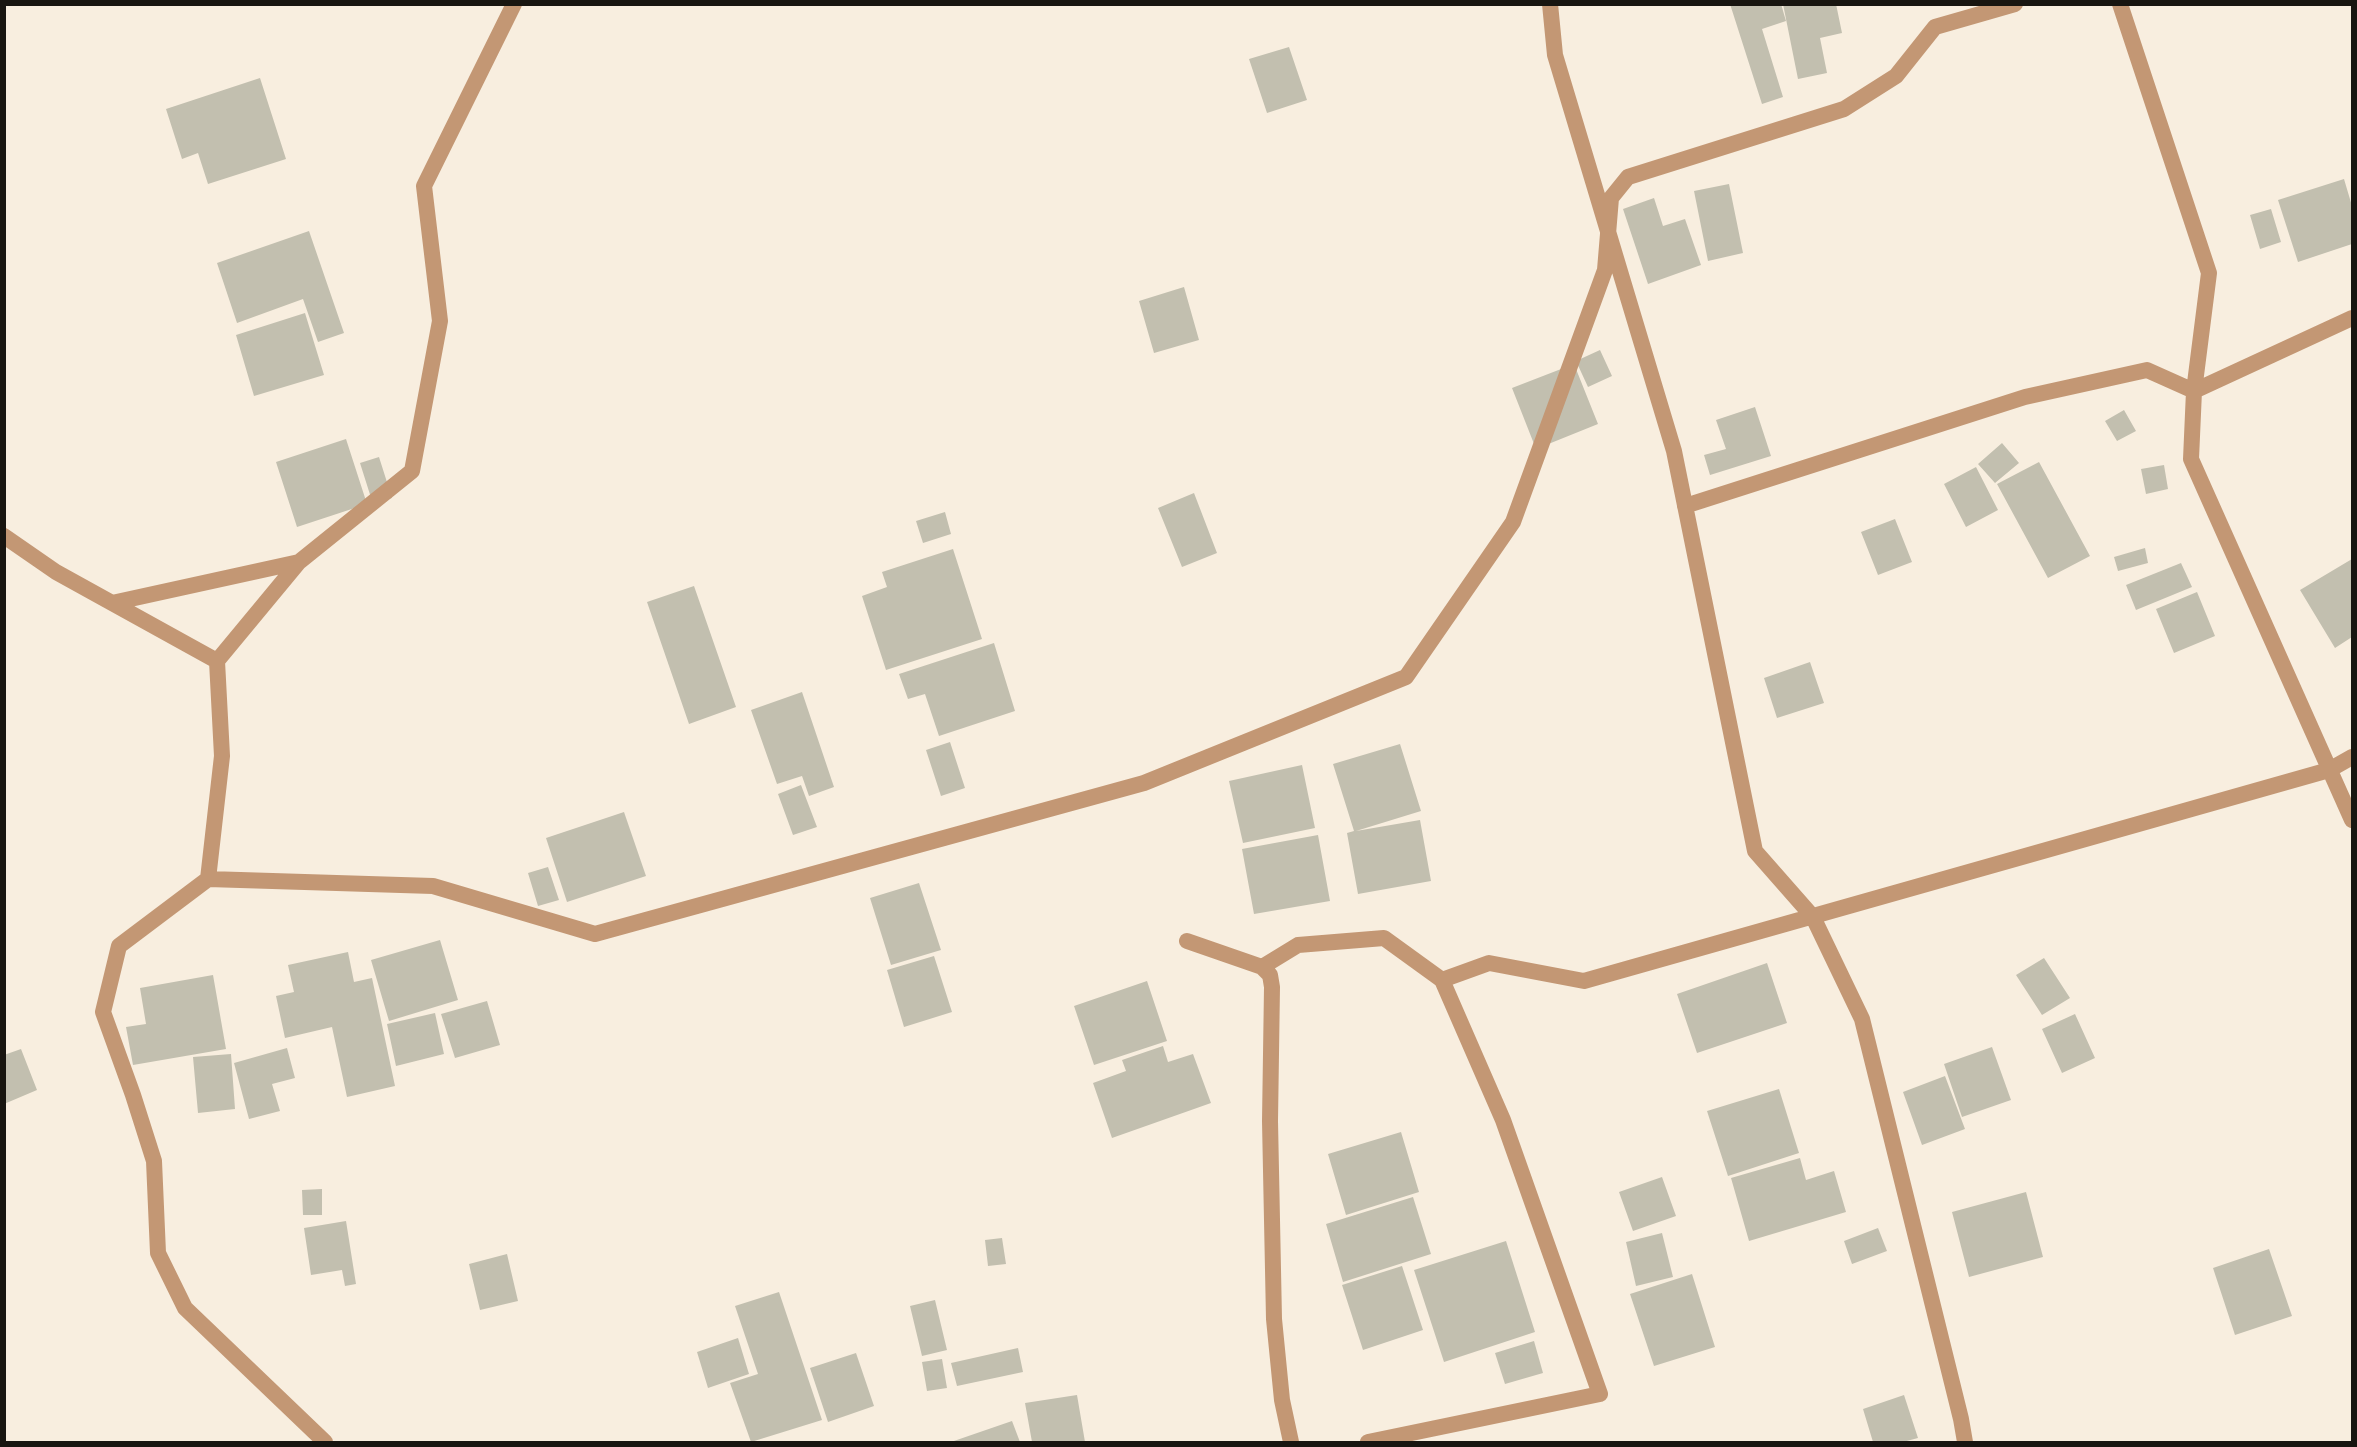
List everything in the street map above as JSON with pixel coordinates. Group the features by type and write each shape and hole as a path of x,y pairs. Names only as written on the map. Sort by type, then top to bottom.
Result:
{"street":[{"path":"208,879 222,756 217,661 299,562 412,471 440,321 424,186 514,4"},
{"path":"1550,4 1555,55 1674,451 1755,851 1813,917 1862,1019 1965,1443"},
{"path":"325,1443 185,1308 158,1253 154,1161 103,1012 119,946 208,879 433,886 595,934 1144,783 1406,677 1513,522 1605,270 1611,198 1628,177 1844,109 1896,76 1935,27 2015,4"},
{"path":"2120,4 2209,273 2194,391 2191,459 2352,820"},
{"path":"1685,506 2036,395 2147,370 2194,391 2352,318"},
{"path":"5,537 56,572 217,661"},
{"path":"112,603 299,562"},
{"path":"1442,980 1489,963 1584,981 2329,770 2352,757"},
{"path":"1262,967 1298,945 1384,938 1442,980 1503,1120 1600,1395 1368,1443"},
{"path":"1187,941 1262,967 1270,975 1272,987 1270,1121 1274,1319 1282,1400 1291,1443"}],"building":[{"path":"1730,4 1781,4 1786,21 1762,29 1783,97 1762,104"},
{"path":"1783,4 1836,4 1842,33 1820,38 1827,73 1798,79"},
{"path":"1289,47 1307,100 1267,113 1249,59"},
{"path":"260,78 286,159 208,184 198,153 182,159 166,109"},
{"path":"2344,179 2352,206 2352,244 2298,262 2278,200"},
{"path":"1729,184 1743,253 1708,261 1694,191"},
{"path":"1654,198 1663,226 1685,219 1701,265 1648,284 1623,209"},
{"path":"2271,209 2281,242 2260,249 2250,215"},
{"path":"309,231 344,333 318,342 303,299 237,323 217,263"},
{"path":"1184,287 1199,340 1154,353 1139,301"},
{"path":"305,313 324,375 254,396 236,335"},
{"path":"1600,350 1612,376 1588,387 1576,361"},
{"path":"1574,364 1598,424 1536,449 1512,388"},
{"path":"1755,407 1771,456 1710,475 1704,455 1726,449 1716,420"},
{"path":"2124,410 2136,431 2117,441 2105,421"},
{"path":"346,439 367,504 297,527 276,462"},
{"path":"2002,443 2019,463 1995,483 1978,464"},
{"path":"379,457 392,498 373,504 360,463"},
{"path":"2039,462 2090,556 2048,578 1997,484"},
{"path":"2164,465 2168,489 2146,494 2141,469"},
{"path":"1976,467 1998,510 1966,527 1944,484"},
{"path":"1194,493 1217,553 1182,567 1158,508"},
{"path":"945,512 951,534 923,543 916,521"},
{"path":"1895,519 1912,562 1878,575 1861,532"},
{"path":"2145,548 2148,563 2118,571 2114,557"},
{"path":"953,549 982,639 886,670 862,596 887,587 882,572"},
{"path":"2352,559 2352,637 2335,648 2300,590"},
{"path":"2181,563 2192,587 2136,610 2126,585"},
{"path":"694,586 736,707 689,724 647,602"},
{"path":"2197,592 2215,636 2174,653 2156,609"},
{"path":"994,643 1015,711 939,736 925,694 908,699 899,674"},
{"path":"1810,662 1824,703 1777,718 1764,678"},
{"path":"802,692 834,787 809,796 802,776 777,784 751,710"},
{"path":"950,742 965,788 941,796 926,750"},
{"path":"1400,744 1421,811 1356,831 1420,820 1431,881 1358,894 1347,833 1354,831 1333,764"},
{"path":"1302,765 1315,828 1243,843 1229,781"},
{"path":"801,785 817,827 793,835 778,794"},
{"path":"624,812 646,876 567,902 546,838"},
{"path":"1318,835 1330,901 1254,914 1242,849"},
{"path":"548,867 559,900 538,906 528,873"},
{"path":"919,883 941,950 891,965 870,898"},
{"path":"440,940 458,1000 389,1021 371,960"},
{"path":"348,952 354,982 372,978 395,1086 347,1097 332,1027 285,1038 276,996 294,992 288,965"},
{"path":"934,956 952,1012 904,1027 887,970"},
{"path":"2044,958 2070,998 2042,1015 2016,975"},
{"path":"1767,963 1787,1023 1697,1053 1677,994"},
{"path":"213,975 226,1049 133,1065 126,1027 146,1024 140,988"},
{"path":"1147,981 1167,1041 1094,1065 1074,1006"},
{"path":"487,1001 500,1045 455,1058 441,1014"},
{"path":"435,1013 444,1054 396,1066 387,1024"},
{"path":"2075,1014 2095,1058 2062,1073 2042,1029"},
{"path":"1163,1046 1168,1062 1193,1054 1211,1103 1112,1138 1093,1083 1126,1071 1122,1060"},
{"path":"1992,1047 2011,1100 1962,1117 1944,1064"},
{"path":"287,1048 295,1078 272,1084 280,1111 249,1119 234,1063"},
{"path":"21,1049 37,1090 4,1104 4,1055"},
{"path":"231,1054 235,1109 198,1113 193,1057"},
{"path":"1945,1076 1965,1129 1922,1145 1903,1092"},
{"path":"1779,1089 1799,1153 1728,1176 1707,1111"},
{"path":"1401,1132 1419,1192 1346,1215 1328,1154"},
{"path":"1800,1158 1806,1180 1834,1171 1846,1212 1749,1241 1731,1178"},
{"path":"1662,1177 1676,1216 1633,1231 1619,1192"},
{"path":"322,1189 322,1215 303,1215 302,1190"},
{"path":"2026,1192 2043,1257 1969,1277 1952,1212"},
{"path":"1413,1197 1431,1254 1343,1282 1326,1224"},
{"path":"346,1221 356,1284 345,1286 342,1270 311,1275 304,1228"},
{"path":"1878,1228 1887,1251 1852,1264 1844,1241"},
{"path":"1662,1233 1673,1277 1636,1286 1626,1242"},
{"path":"1002,1238 1006,1264 988,1266 985,1240"},
{"path":"1506,1241 1535,1332 1444,1362 1414,1270"},
{"path":"2269,1249 2292,1316 2235,1335 2213,1268"},
{"path":"507,1254 518,1301 480,1310 469,1264"},
{"path":"1402,1266 1423,1330 1363,1350 1342,1285"},
{"path":"1692,1274 1715,1347 1654,1366 1630,1294"},
{"path":"779,1292 822,1420 751,1442 730,1383 758,1374 735,1306"},
{"path":"935,1300 947,1350 922,1356 910,1306"},
{"path":"738,1338 749,1374 708,1388 697,1352"},
{"path":"1534,1341 1543,1373 1505,1384 1495,1353"},
{"path":"1018,1348 1023,1372 957,1386 951,1363"},
{"path":"856,1353 874,1406 828,1422 810,1368"},
{"path":"942,1359 947,1388 927,1391 922,1362"},
{"path":"1077,1395 1085,1442 1032,1442 1025,1403"},
{"path":"1904,1395 1918,1438 1903,1442 1873,1442 1863,1409"},
{"path":"1012,1421 1020,1442 951,1442"}]}
